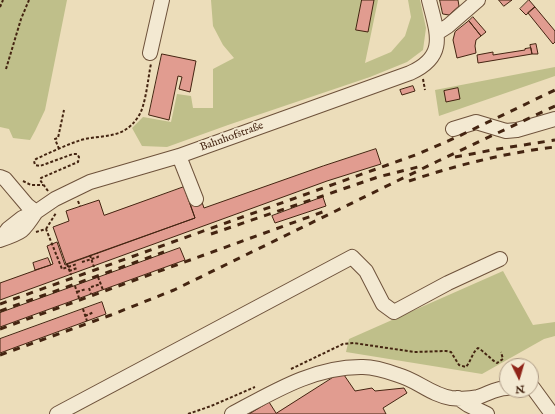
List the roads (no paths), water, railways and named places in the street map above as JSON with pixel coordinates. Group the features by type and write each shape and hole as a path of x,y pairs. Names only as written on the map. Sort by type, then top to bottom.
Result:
{"street":[{"path":"150,53 162,0"},
{"path":"429,0 437,33 478,0"},
{"name":"Bahnhofstraße","path":"0,240 9,220 22,218 36,212 55,199 90,182 179,156 421,68 429,62 436,48 437,33"},
{"path":"453,129 476,122 506,130 517,130 555,119"},
{"path":"179,156 196,199"},
{"path":"0,177 5,179 27,205 36,212"},
{"path":"9,220 18,193"},
{"name":"Bahnhofstraße","path":"0,240 19,233 25,228 36,212"},
{"path":"57,414 352,257 366,271 383,304 394,312 448,283 500,259"},
{"path":"232,414 305,378 324,371 344,368 364,367 385,371 402,376 438,395 458,398 479,396 499,389"},
{"path":"539,396 552,414"},
{"path":"458,398 486,414"}],"railway":[{"path":"0,304 418,154 555,90"},
{"path":"0,355 111,315 174,290 438,161 555,106"},
{"path":"455,157 555,140"},
{"path":"409,181 481,160 555,147"},
{"path":"211,234 378,177 422,166"},
{"path":"0,329 328,210"},
{"path":"0,311 164,252"}]}
